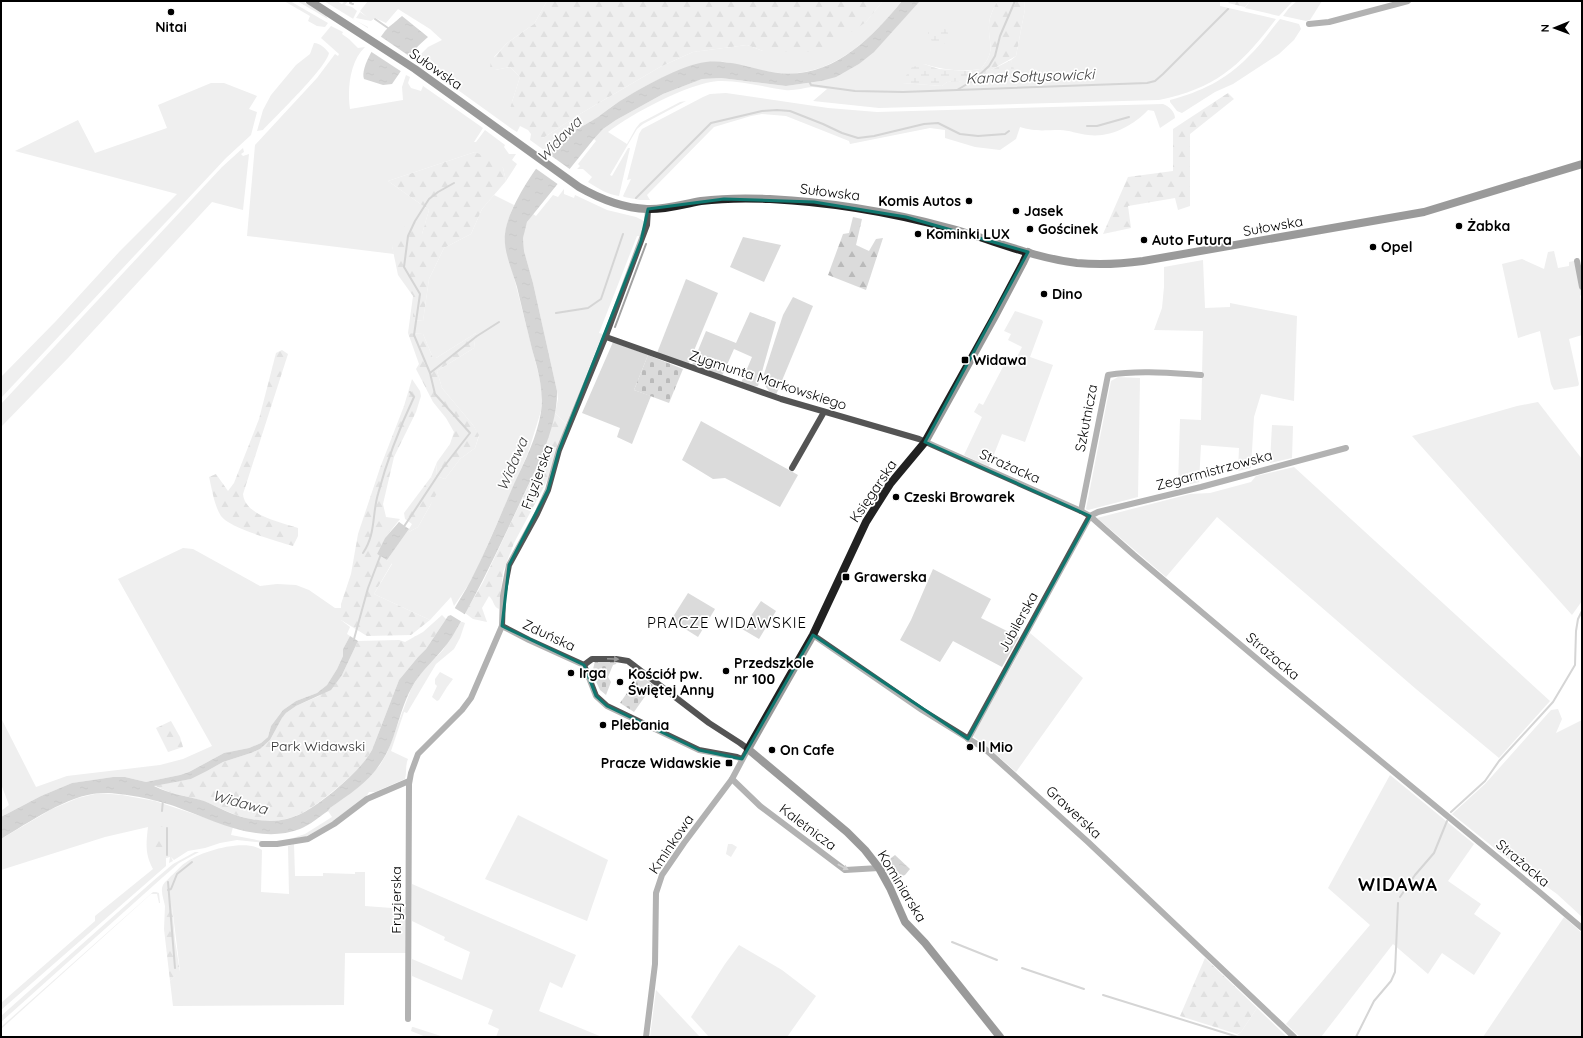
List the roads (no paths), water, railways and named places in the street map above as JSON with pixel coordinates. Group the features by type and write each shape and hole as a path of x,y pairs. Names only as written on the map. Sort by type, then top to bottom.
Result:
{"main road":[{"name":"Sułowska","path":"310,1 415,69 568,180 605,200 624,206 648,209 724,199 771,199 820,203 865,209 913,219 960,231 1051,258 1077,263 1114,264 1143,261 1424,212 1582,164"},
{"name":"Księgarska","path":"748,749 813,635 866,522 890,484 925,442 995,316 1028,252"},
{"name":"Kominiarska","path":"748,749 847,832 865,850 879,868 905,922 925,943 1000,1037"}],"street":[{"path":"1309,24 1334,21 1408,1"},
{"name":"Fryzjerska","path":"408,1019 409,781 418,754 467,705 502,626 503,596 509,565 543,502 559,450 606,336 646,229 648,209"},
{"path":"1577,261 1582,287"},
{"name":"Zygmunta Markowskiego","path":"606,336 781,399 925,442"},
{"name":"Szkutnicza","path":"1081,511 1108,375 1116,373 1201,375"},
{"path":"792,468 824,412"},
{"name":"Strażacka","path":"925,442 1090,516 1268,668 1582,928"},
{"name":"Zegarmistrzowska","path":"1090,516 1098,512 1201,487 1346,448"},
{"name":"Jubilerska","path":"968,739 1090,516"},
{"name":"Zduńska","path":"502,626 584,665 596,696 607,706 699,750 737,756 742,759"},
{"name":"Grawerska","path":"813,635 922,710 985,749 1177,925 1294,1037"},
{"path":"584,665 592,659 616,659 628,661 704,719 748,749"},
{"name":"Kminkowa","path":"646,1037 655,964 656,893 659,882 684,843 734,781 742,759 748,749"},
{"path":"262,844 277,844 308,839 334,824 367,799 409,781"},
{"name":"Kaletnicza","path":"734,781 760,806 846,870 879,868"}],"water":[{"path":"902,1 920,1 874,52 859,64 836,77 821,81 786,86 721,78 702,79 663,94 616,120 603,129 593,140 527,222 523,238 524,251 533,283 557,391 554,420 544,450 531,479 470,605 447,644 415,682 403,708 390,746 375,771 364,783 311,823 300,829 284,833 268,834 236,829 157,801 137,796 100,793 88,795 62,804 1,839 1,817 41,796 72,783 113,777 125,777 146,782 180,775 189,772 224,753 249,748 261,743 268,737 271,726 283,710 296,701 317,693 327,685 337,669 343,656 343,649 350,636 358,641 342,675 331,690 296,706 286,713 270,740 260,749 223,762 191,779 154,786 172,793 204,801 241,817 272,821 283,820 303,813 333,792 364,762 372,750 399,680 426,649 448,616 451,615 469,584 537,431 542,404 540,380 517,287 505,247 505,234 507,224 516,202 529,179 543,159 560,140 598,117 620,101 673,72 696,64 715,61 733,63 769,72 798,73 816,70 833,63 849,54 863,42"},
{"path":"402,16 428,37 418,46 392,84 383,85 364,79 363,74 367,61 374,47 385,31"},
{"path":"399,522 409,529 387,560 377,554 385,538"},
{"path":"895,855 910,869 905,875 902,876 888,864 891,858"}],"waterway":[{"path":"352,1 350,3 353,4"},
{"path":"957,90 974,80 989,66 995,56 1000,36 1015,1"},
{"name":"Kanał Sołtysowicki","path":"809,81 811,85 855,91 903,92 1147,83 1155,81 1163,74 1228,9"},
{"path":"375,19 388,28"},
{"path":"636,198 711,123 762,111 790,111 842,133 858,138 874,136 924,124 938,123 960,134 978,136 1005,134 1009,131"},
{"path":"1087,126 1097,126 1129,117"},
{"path":"403,528 442,469 470,433 435,394 430,373 414,335 420,294 404,267 408,236 415,221 429,199 454,183"},
{"name":"Kanał Sołtysowicki","path":"556,313 588,308 601,299 623,234"},
{"path":"615,327 646,244"},
{"path":"430,373 477,336 499,322"},
{"path":"363,553 370,539 376,501 385,469 398,433 414,397 410,392"},
{"path":"354,639 368,588 381,554"},
{"path":"1451,812 1485,781 1499,761 1553,702 1575,665 1576,631 1578,619 1582,611"},
{"path":"162,811 163,800"},
{"path":"1400,897 1415,875 1434,853 1447,821"},
{"path":"167,828 167,855"},
{"path":"168,890 171,889 177,874 192,862"},
{"path":"168,882 175,968"},
{"path":"1356,1037 1374,1001 1391,981 1395,972 1398,903"},
{"path":"952,942 997,960"},
{"path":"1022,968 1084,989"},
{"path":"1103,995 1238,1037"}],"place":[{"name":"Nitai","path":"171,12"},
{"name":"Komis Autos","path":"969,201"},
{"name":"Jasek","path":"1016,211"},
{"name":"Żabka","path":"1459,226"},
{"name":"Gościnek","path":"1030,229"},
{"name":"Kominki LUX","path":"918,234"},
{"name":"Auto Futura","path":"1144,240"},
{"name":"Opel","path":"1373,247"},
{"name":"Dino","path":"1044,294"},
{"name":"Widawa","path":"965,360"},
{"name":"Czeski Browarek","path":"896,497"},
{"name":"Grawerska","path":"846,577"},
{"name":"Przedszkole nr 100","path":"726,671"},
{"name":"Irga","path":"571,673"},
{"name":"Kościół pw. Świętej Anny","path":"620,682"},
{"name":"Plebania","path":"603,725"},
{"name":"Il Mio","path":"970,747"},
{"name":"On Cafe","path":"772,750"},
{"name":"Pracze Widawskie","path":"729,763"}],"district":[{"name":"PRACZE WIDAWSKIE","path":"727,622"},
{"name":"WIDAWA","path":"1398,884"}],"park label":[{"name":"Park Widawski","path":"318,746"}]}
